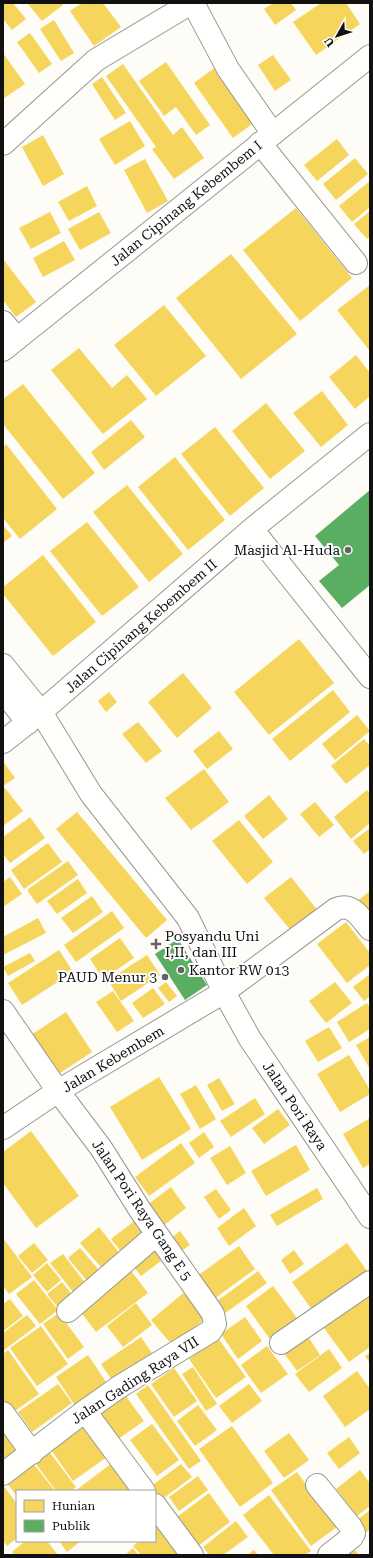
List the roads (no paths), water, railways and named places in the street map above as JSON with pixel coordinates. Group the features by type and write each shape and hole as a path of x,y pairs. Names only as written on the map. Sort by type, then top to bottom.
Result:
{"street":[{"path":"3,144 96,60 192,3 266,139 356,263"},
{"name":"Jalan Cipinang Kebembem I","path":"10,344 370,56"},
{"path":"3,322 10,344"},
{"name":"Jalan Cipinang Kebembem II","path":"3,742 35,718 252,529 370,434"},
{"path":"252,529 370,677"},
{"path":"3,665 35,718"},
{"path":"3,691 35,718"},
{"name":"Jalan Pori Raya","path":"35,718 91,794 188,918 224,992 250,1039 370,1217"},
{"name":"Jalan Kebembem","path":"3,1128 58,1091 224,992 336,909 342,906 350,908 357,913 370,929"},
{"name":"Jalan Pori Raya Gang E 5","path":"3,1011 58,1091 101,1148 156,1234 213,1314 215,1324 211,1331"},
{"path":"68,1310 156,1234"},
{"path":"281,1343 370,1282"},
{"name":"Jalan Gading Raya VII","path":"3,1474 119,1387 211,1331"},
{"path":"85,1411 143,1490"},
{"path":"3,1413 32,1453"},
{"path":"317,1485 351,1527 354,1533 352,1537 329,1555"},
{"path":"156,1506 192,1555"}],"place":[{"name":"Masjid Al-Huda","path":"348,550"},
{"name":"Posyandu Uni I,II, dan III","path":"156,944"},
{"name":"Kantor RW 013","path":"181,970"},
{"name":"PAUD Menur 3","path":"165,977"}]}
